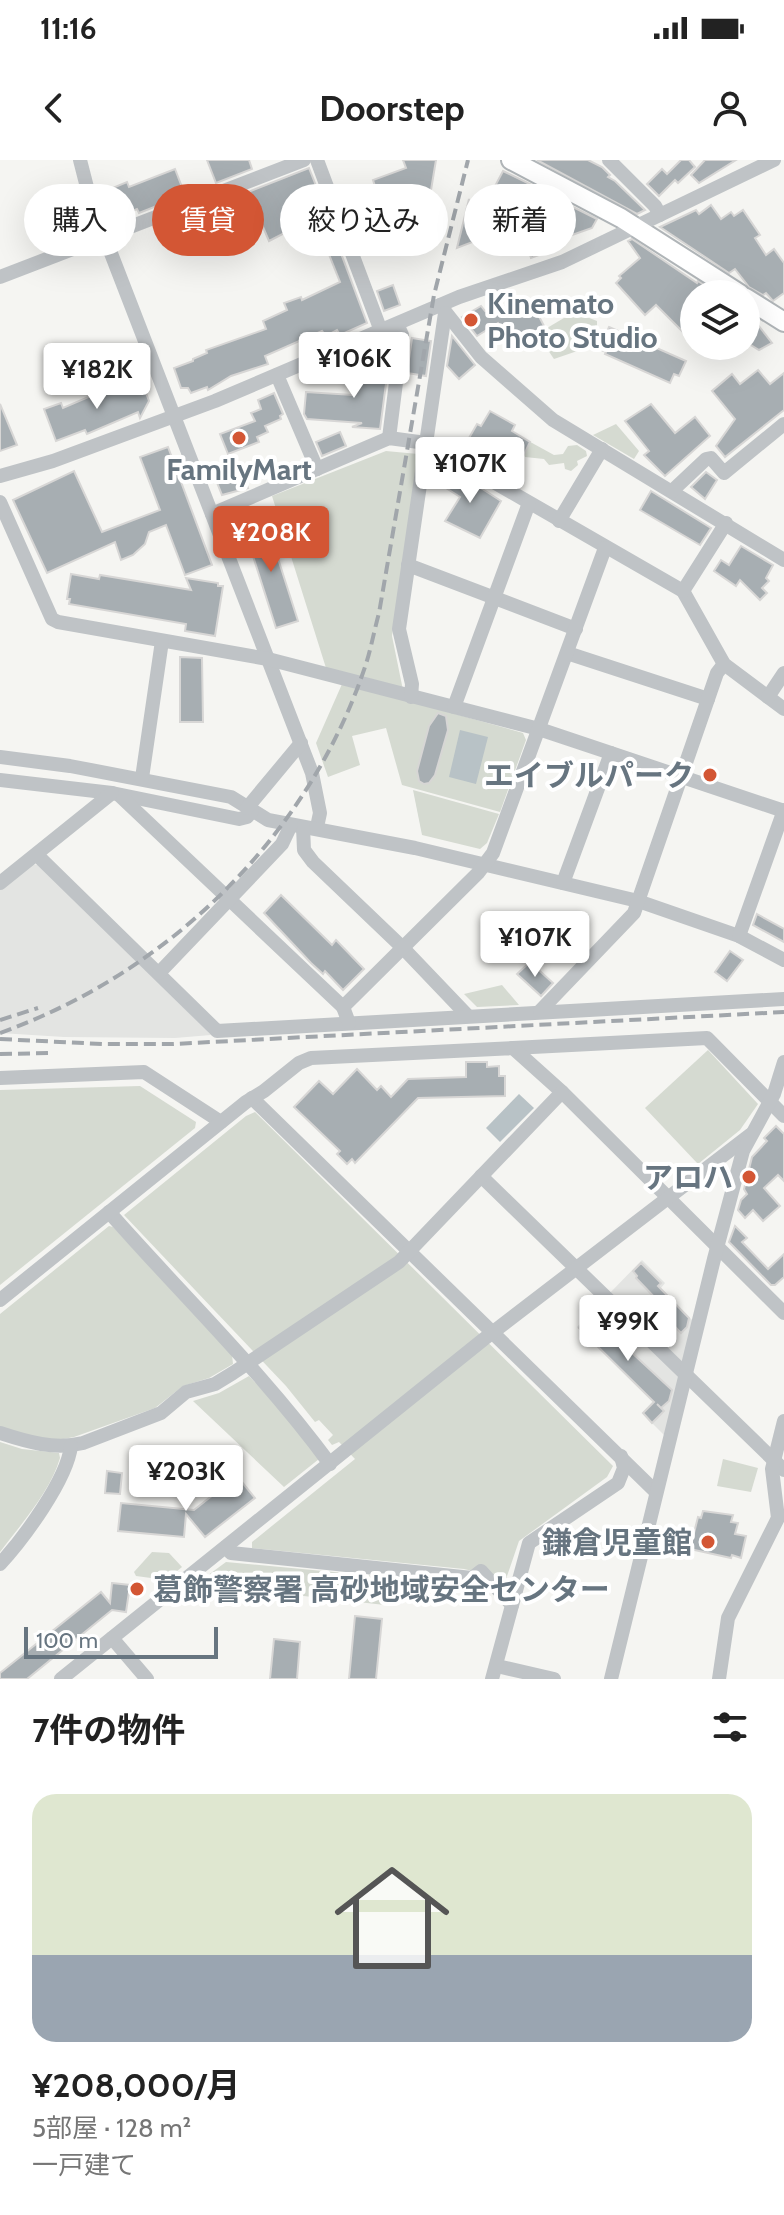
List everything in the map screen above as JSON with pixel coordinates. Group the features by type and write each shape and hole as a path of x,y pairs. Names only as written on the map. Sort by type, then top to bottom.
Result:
{"main road":[{"path":"511,160 636,226 719,280"},
{"path":"760,307 784,322"}],"street":[{"path":"80,160 86,184"},
{"path":"136,225 304,160"},
{"path":"317,160 381,331"},
{"path":"609,160 655,206 660,215"},
{"path":"0,476 53,461 173,416 397,324 562,262 660,215 750,165 774,160"},
{"path":"0,277 55,256"},
{"path":"112,256 301,743 319,804 304,827 282,844 159,973"},
{"path":"411,697 412,684 399,629 443,309"},
{"path":"443,309 481,357 553,420 784,560"},
{"path":"389,438 402,335 397,324"},
{"path":"277,375 317,469"},
{"path":"672,491 706,459 711,458 724,473 784,424"},
{"path":"212,514 389,438 426,443 683,591 724,664 784,709"},
{"path":"559,521 602,449"},
{"path":"0,502 52,619 58,622 268,659 539,729 784,811 739,936"},
{"path":"454,707 529,503"},
{"path":"683,591 726,523"},
{"path":"343,1007 486,864 503,828 605,548"},
{"path":"408,565 576,629"},
{"path":"142,778 162,641"},
{"path":"567,653 708,699"},
{"path":"540,1011 634,913 717,673 724,664"},
{"path":"768,697 784,673"},
{"path":"0,780 116,794 239,819 247,817 249,810 301,743"},
{"path":"563,883 611,753"},
{"path":"0,757 142,778 231,797 261,817 486,864 638,901 739,936 784,960"},
{"path":"0,883 116,794"},
{"path":"116,794 343,1007 349,1023"},
{"path":"304,827 304,850 313,862 403,948 467,1015"},
{"path":"37,855 217,1031 784,999"},
{"path":"0,1300 221,1122 299,1063 311,1058 516,1050 703,1037 711,1041 784,1116"},
{"path":"516,1050 784,1313"},
{"path":"611,1679 743,1151 770,1101 784,1062"},
{"path":"0,1078 144,1072 221,1122"},
{"path":"0,1433 40,1444 71,1446 161,1413 186,1392 215,1384 399,1262 562,1092"},
{"path":"252,1098 656,1492"},
{"path":"61,1679 493,1333 750,1135"},
{"path":"481,1176 779,1465"},
{"path":"109,1212 248,1363 296,1418 330,1464"},
{"path":"779,1465 784,1421"},
{"path":"0,1564 59,1481 71,1446"},
{"path":"554,1679 495,1672 523,1555 529,1543 618,1483 624,1468 621,1456"},
{"path":"719,1679 728,1618 778,1518 772,1469 779,1465"},
{"path":"226,1547 231,1553 472,1578 481,1571 512,1605"},
{"path":"112,1638 147,1679"}],"shaded area":[{"path":"574,312 597,321 597,329 586,348 554,359 537,334"},
{"path":"616,424 639,451 634,459 593,435"},
{"path":"523,438 554,455 563,454 568,446 577,445 586,451 587,456 577,461 578,465 571,471 565,469 564,463 549,465 544,459 525,457 517,439"},
{"path":"386,451 418,454 392,636 405,700 523,733 526,740 500,812 402,785 386,728 352,736 360,765 328,777 316,743 346,675 326,668 272,496"},
{"path":"460,730 488,737 476,784 449,777"},
{"path":"413,790 499,814 487,843 480,849 422,835"},
{"path":"31,864 39,865 211,1035 175,1038 64,1037 0,1033 0,888"},
{"path":"502,985 519,1005 477,1007 464,994"},
{"path":"708,1050 758,1104 740,1130 698,1164 645,1108"},
{"path":"140,1086 196,1122 195,1128 0,1285 0,1090"},
{"path":"519,1094 534,1108 500,1142 486,1128"},
{"path":"255,1112 613,1466 607,1477 519,1541 506,1579 464,1569 252,1548 252,1542 355,1459 339,1442 332,1445 328,1440 333,1435 319,1420 315,1422 286,1386 124,1215 246,1116"},
{"path":"109,1226 232,1355 233,1364 209,1378 183,1386 155,1408 74,1437 58,1440 35,1437 0,1427 0,1314"},
{"path":"642,1260 665,1283 661,1288 693,1321 666,1437 642,1413 653,1401 577,1327"},
{"path":"249,1376 284,1413 319,1459 284,1487 193,1401 219,1393"},
{"path":"0,1442 22,1449 59,1453 60,1458 42,1495 0,1552"},
{"path":"723,1459 758,1468 751,1492 717,1486"},
{"path":"152,1552 169,1553 182,1567 166,1580 136,1576 134,1572"},
{"path":"226,1562 398,1578 394,1606 196,1584"}],"building":[{"path":"207,160 249,160 252,169 216,183"},
{"path":"403,160 436,160 432,184 374,184 373,180 406,168"},
{"path":"537,160 588,160 602,167 610,175 608,177 645,210 637,214"},
{"path":"681,160 689,160 695,167 678,183 675,180 659,196 647,184 662,169 667,174"},
{"path":"705,160 736,160 699,183 691,175"},
{"path":"309,168 315,184 280,184 280,235 269,241 264,229 264,186"},
{"path":"175,169 181,184 152,184 152,208 139,213 136,209 136,184"},
{"path":"503,171 530,184 496,184"},
{"path":"711,205 721,219 731,212 734,216 743,210 760,235 755,238 766,255 774,249 784,263 784,293 773,301 766,293 760,293 760,280 744,280 735,269 729,273 660,227 696,210 699,214"},
{"path":"576,208 597,219 592,228 576,234"},
{"path":"464,219 464,245 457,248"},
{"path":"632,239 693,280 680,280 680,329 656,305 645,315 616,283 621,278 619,276 640,258 628,241"},
{"path":"330,256 342,256 367,323 340,335 337,330 326,336 322,331 265,356 268,364 231,376 208,390 207,387 191,393 188,388 181,388 174,368 193,361 207,353 206,350 266,329 263,321 287,310 284,303 301,297 302,300 340,282"},
{"path":"393,285 400,305 384,311 377,291"},
{"path":"514,301 519,310 532,303 544,326 523,340 521,336 517,339 514,334 508,338 498,323 477,336 462,317 481,306 485,311 495,305 498,310"},
{"path":"609,327 686,361 679,376 674,374 670,383 599,349"},
{"path":"760,327 772,343 760,349"},
{"path":"452,336 475,365 459,379 447,366"},
{"path":"412,338 431,341 426,376 407,373"},
{"path":"370,360 389,361 380,429 352,427 362,423 307,419 304,414 306,392 353,395 354,380 360,381 361,366"},
{"path":"758,370 770,384 784,373 784,410 725,457 716,446 735,419 712,391 732,374 740,384"},
{"path":"142,382 149,401 140,418 138,412 87,434 85,430 56,441 44,409 61,403 63,408 121,383 124,389"},
{"path":"274,393 283,414 281,419 265,426 268,432 257,437 259,442 228,454 220,434 255,421 251,413 261,409 258,400"},
{"path":"0,404 17,445 0,451"},
{"path":"651,404 675,433 695,417 710,436 665,476 644,455 649,451 625,421"},
{"path":"490,411 515,425 512,431 530,442 519,465 501,456 492,470 461,452 477,424 481,426"},
{"path":"340,432 346,446 322,456 316,442"},
{"path":"168,447 212,565 185,575 166,525 149,532 145,544 133,555 121,560 115,542 47,573 13,500 74,471 102,532 160,510 140,457"},
{"path":"237,460 248,488 222,495 212,470"},
{"path":"453,470 501,501 480,538 445,521 460,497 443,486"},
{"path":"706,472 717,480 705,499 691,487"},
{"path":"651,491 711,528 700,545 640,510"},
{"path":"266,521 298,621 276,628 244,528"},
{"path":"741,546 773,565 766,578 769,581 762,588 767,593 760,600 740,580 736,586 714,571 721,560 729,565"},
{"path":"71,574 99,579 100,575 191,590 186,578 218,583 218,586 223,586 215,636 185,631 186,624 69,604"},
{"path":"180,657 202,658 203,722 180,722"},
{"path":"438,713 446,716 448,730 435,775 424,784 419,781 417,771 429,726"},
{"path":"281,895 332,945 336,940 364,969 343,990 325,971 323,974 311,963 264,913"},
{"path":"757,914 784,929 784,942 753,925"},
{"path":"730,951 743,960 727,981 715,972"},
{"path":"530,962 553,983 541,996 517,974"},
{"path":"466,1062 487,1062 487,1067 499,1066 499,1076 505,1076 505,1096 418,1098 355,1163 352,1159 347,1164 337,1154 340,1151 294,1107 319,1081 333,1094 357,1069 377,1090 381,1086 391,1097 408,1079 466,1077"},
{"path":"776,1126 784,1134 784,1181 778,1175 764,1188 780,1206 763,1221 753,1210 745,1218 738,1210 747,1194 744,1189 752,1157"},
{"path":"735,1226 747,1238 742,1242 768,1269 784,1254 784,1277 775,1285 771,1285 729,1242"},
{"path":"641,1263 689,1318 687,1327 681,1333 656,1307 660,1303 636,1278 633,1271"},
{"path":"600,1306 609,1314 602,1325 672,1390 669,1401 661,1408 664,1411 652,1423 643,1413 654,1402 579,1328"},
{"path":"107,1471 122,1473 120,1494 105,1493"},
{"path":"237,1476 255,1498 205,1537 186,1514 184,1537 118,1531 121,1503 194,1510"},
{"path":"703,1511 733,1515 731,1522 738,1523 735,1534 746,1536 741,1558 690,1549 698,1517 701,1518"},
{"path":"112,1583 130,1585 126,1612 112,1610 27,1679 0,1679 0,1673 101,1592 110,1603"},
{"path":"355,1616 382,1619 376,1679 349,1679"},
{"path":"274,1639 300,1642 297,1679 270,1679"}],"railway":[{"path":"0,1033 62,1007 120,974 174,936 224,891 269,842 308,787 340,729 365,667 379,613 434,295 468,160"},
{"path":"0,1020 38,1008"},
{"path":"0,1039 173,1044 784,1012"},
{"path":"0,1054 52,1053"}],"place":[{"name":"Kinemato Photo Studio","path":"471,320"},
{"name":"FamilyMart","path":"239,438"},
{"name":"エイブルパーク","path":"710,775"},
{"name":"アロハ","path":"749,1177"},
{"name":"鎌倉児童館","path":"708,1542"},
{"name":"葛飾警察署 高砂地域安全センター","path":"137,1589"}]}
